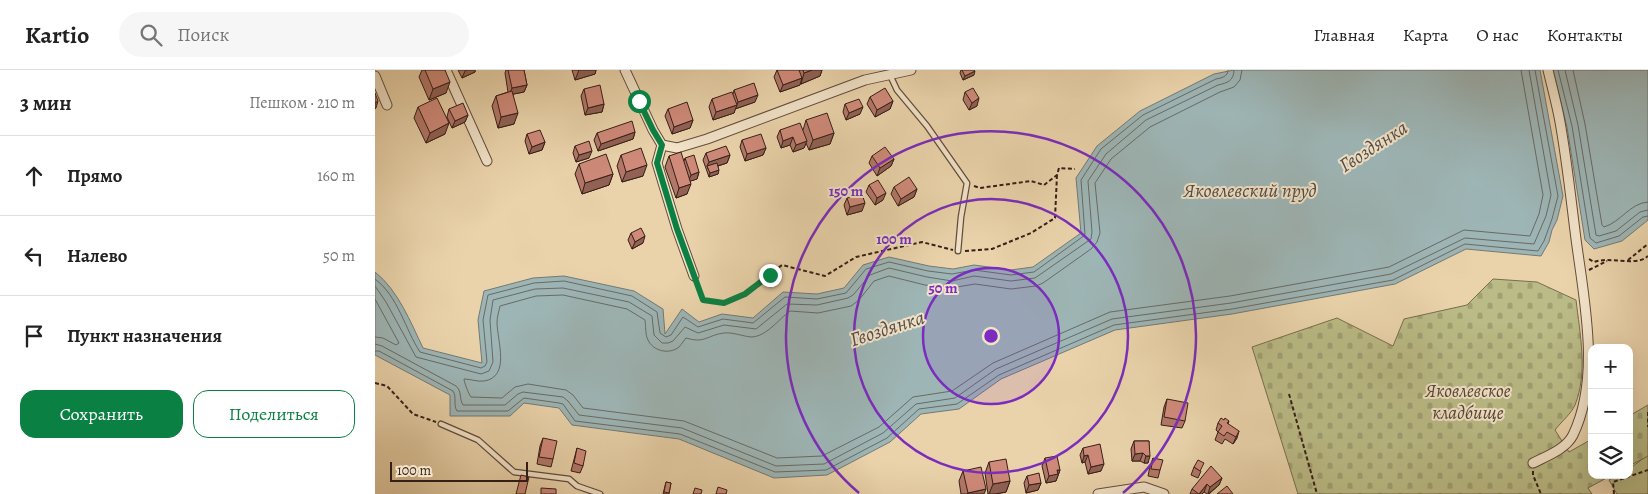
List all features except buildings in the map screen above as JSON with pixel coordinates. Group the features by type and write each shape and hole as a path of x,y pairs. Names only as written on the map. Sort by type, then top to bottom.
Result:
{"street":[{"path":"446,70 487,161"},
{"path":"625,70 662,145 657,163 677,229 694,276"},
{"path":"662,145 677,148 707,139 865,80 911,70"},
{"path":"1533,463 1556,451 1572,437 1581,414 1587,380 1588,356 1581,276 1560,121 1548,70"},
{"path":"375,76 387,105"},
{"path":"1098,494 1145,487 1164,494"}],"lane":[{"path":"890,75 897,90 927,126 967,183 958,251"},
{"path":"441,424 477,440 514,472 569,479 577,486 600,494"}],"path":[{"path":"694,276 703,300 724,303 745,294 782,265 825,276 856,256 922,242 958,251 992,249 1031,233 1055,218 1059,168 1075,169"},
{"path":"967,183 980,188 1031,182 1044,185 1057,175"},
{"path":"1628,260 1648,244"},
{"path":"1585,253 1594,262 1628,260 1635,262 1644,260 1648,256"},
{"path":"1581,276 1584,271 1609,260"},
{"path":"375,383 387,386 413,414 441,424"},
{"path":"1289,394 1317,494"},
{"path":"1648,412 1648,427"},
{"path":"1533,463 1533,475 1541,494"},
{"path":"1615,494 1613,482 1648,470"}],"green space":[{"name":"Яковлевское кладбище","path":"1493,279 1537,282 1576,300 1582,353 1579,393 1575,405 1555,430 1569,452 1588,441 1588,479 1605,479 1588,488 1592,494 1298,494 1252,347 1337,318 1393,346 1404,319 1467,305"},
{"path":"1648,405 1648,456 1633,464 1633,434 1633,414"},
{"path":"1648,455 1648,494 1617,494 1609,480 1633,479 1633,466"}],"water":[{"name":"Яковлевский пруд","path":"1234,70 1540,70 1563,196 1549,242 1541,256 1466,249 1395,284 1232,314 1115,330 1001,379 959,409 921,414 890,442 827,475 774,478 679,439 572,425 559,408 524,403 510,416 450,416 450,395 375,355 375,272 397,297 423,348 482,363 478,320 484,291 533,278 564,276 634,291 663,309 665,334 682,309 699,322 722,314 753,318 783,292 817,294 844,288 863,265 889,257 953,269 974,265 1011,270 1033,267 1081,233 1076,178 1097,146 1140,111 1214,74"},
{"path":"1553,70 1648,70 1648,220 1622,241 1594,249 1585,240 1567,127"}],"route":[{"path":"639,101 662,145 657,163 677,229 703,300 724,303 745,294 770,275"}],"water label":[{"name":"Гвоздянка","path":"1373,146"},
{"name":"Гвоздянка","path":"887,328"}]}
